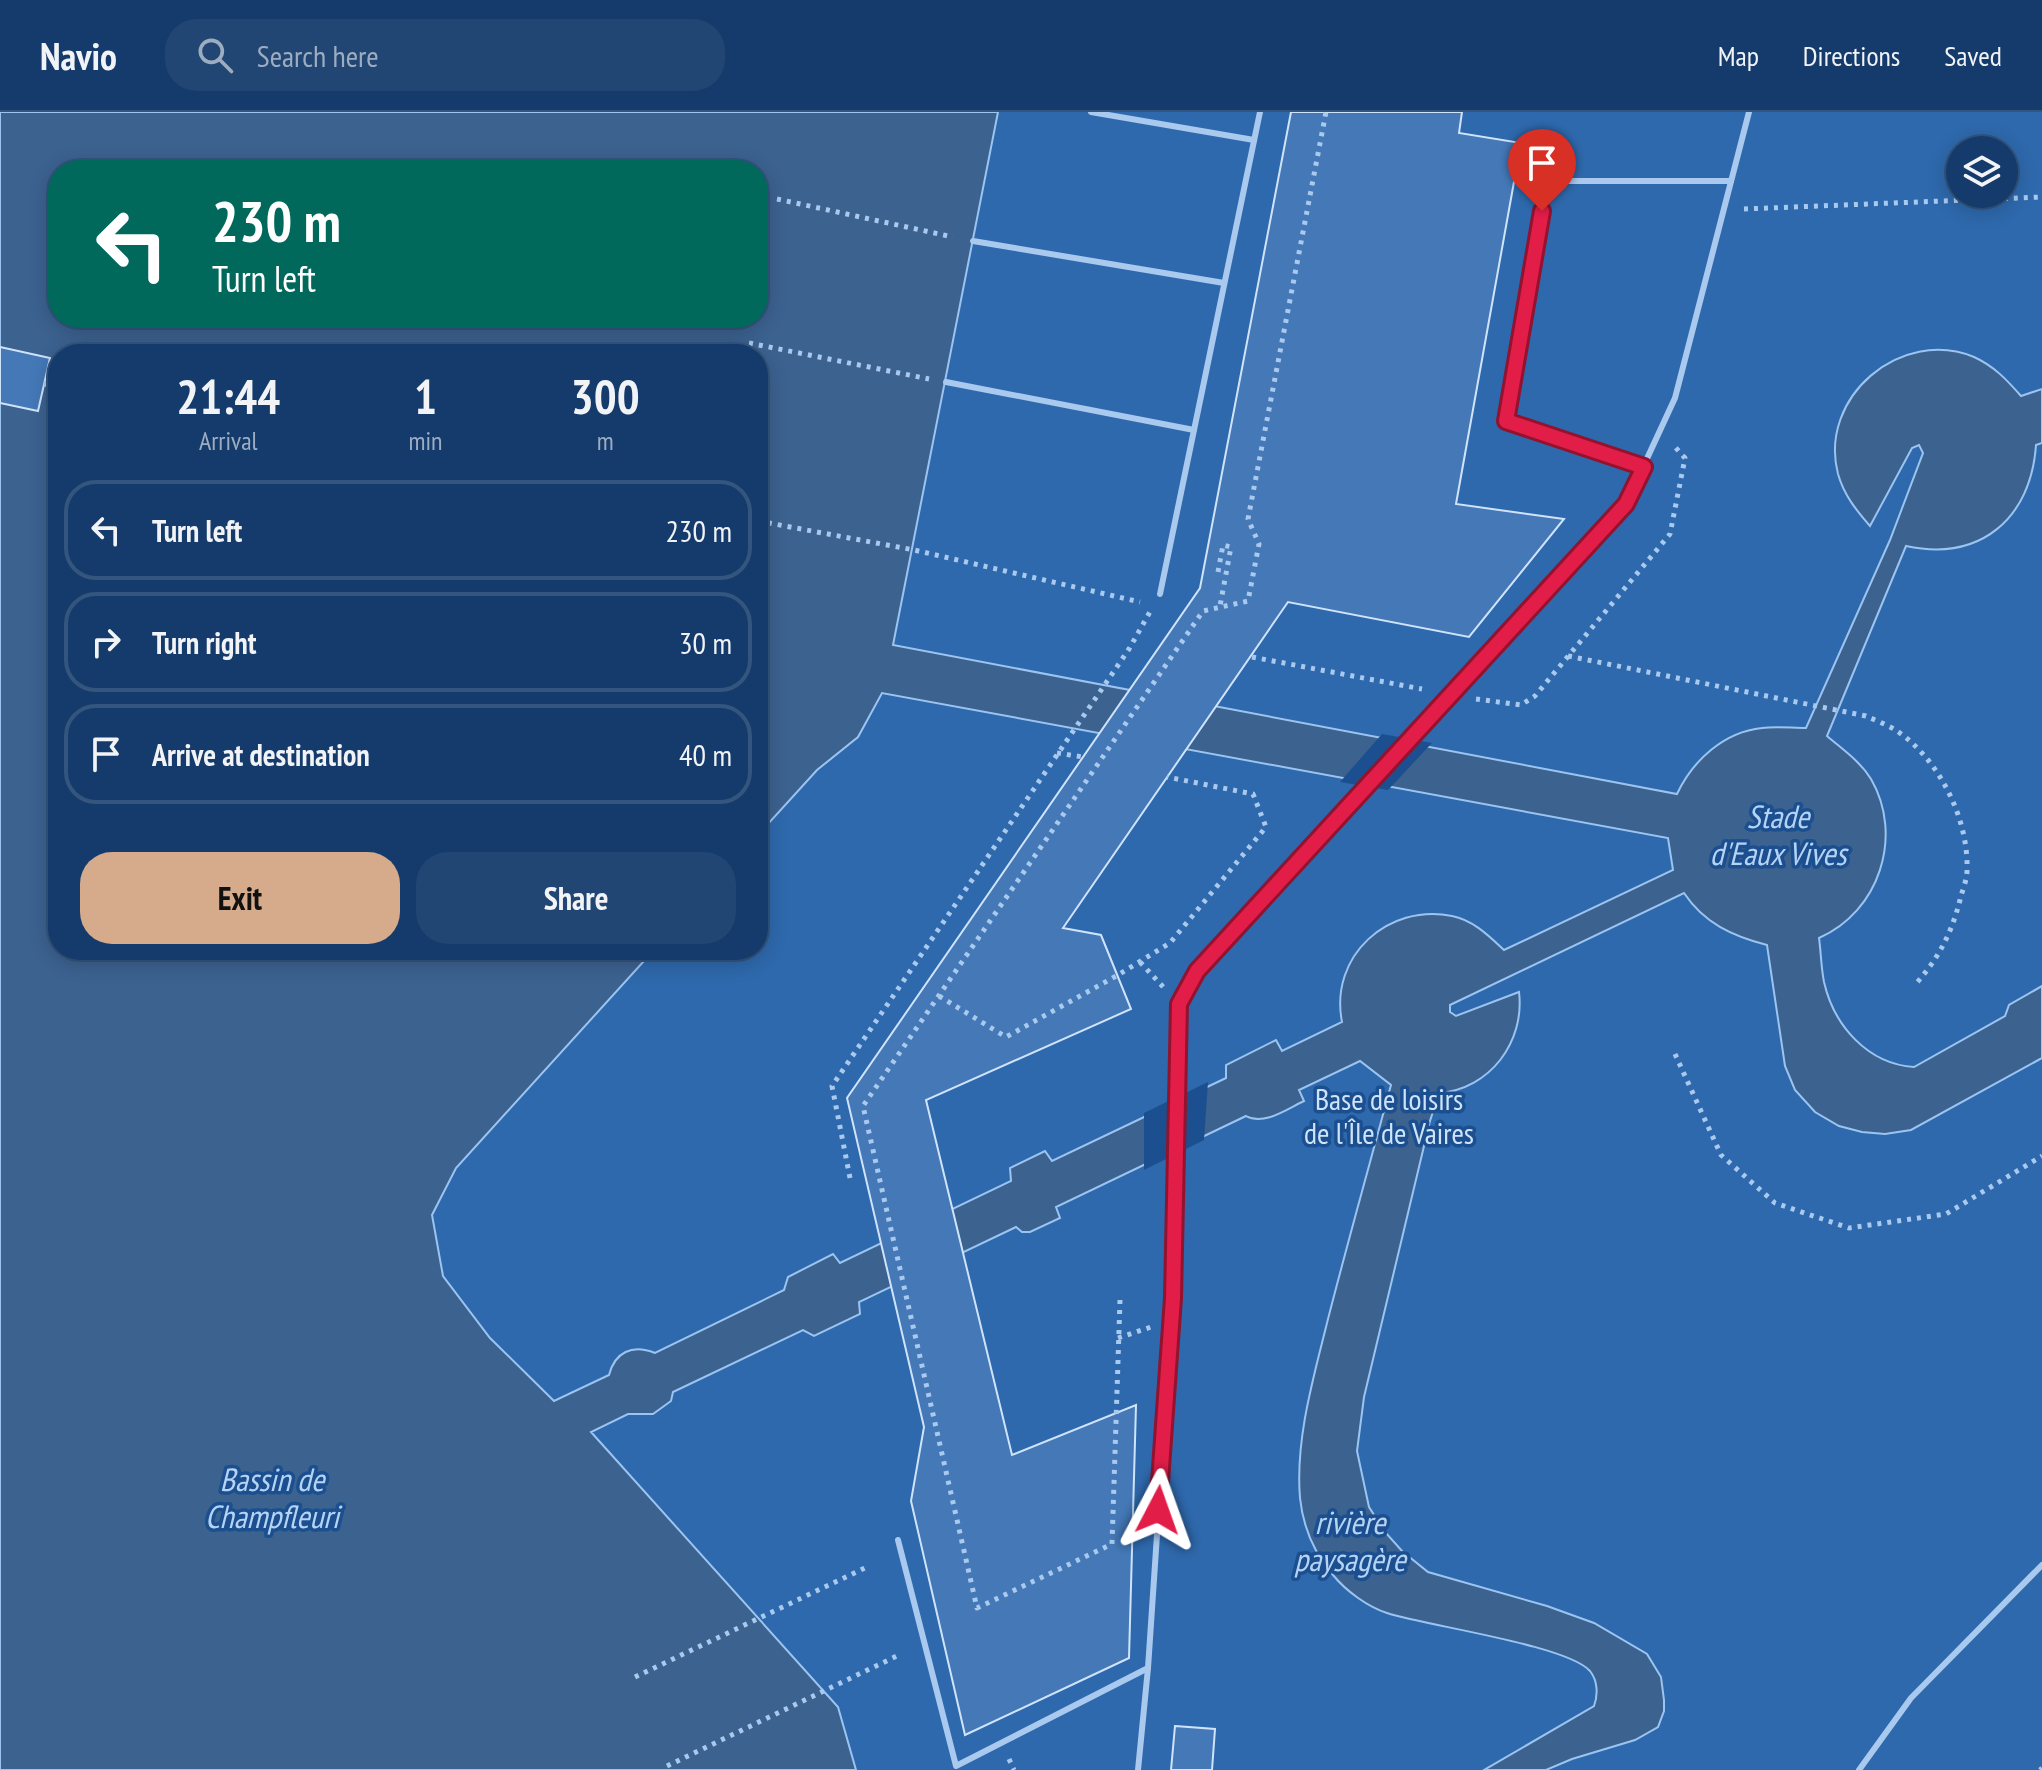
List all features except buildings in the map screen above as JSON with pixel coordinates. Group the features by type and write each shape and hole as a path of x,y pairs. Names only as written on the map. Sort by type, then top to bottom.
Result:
{"lane":[{"path":"1091,112 1254,140"},
{"path":"1160,594 1260,112"},
{"path":"1138,1770 1148,1668 1173,1298 1179,1004 1197,971 1626,504 1675,398 1749,112"},
{"path":"1644,467 1506,421 1547,181 1731,181"},
{"path":"973,241 1224,283"},
{"path":"946,382 1194,430"},
{"path":"898,1540 956,1766 1148,1668"},
{"path":"1859,1770 1911,1698 2042,1565"}],"path":[{"path":"1120,1300 1112,1544 977,1608 863,1106 1203,611 1248,601 1259,544 1248,519 1326,112"},
{"path":"1723,210 2042,197"},
{"path":"777,199 973,241"},
{"path":"749,343 754,344"},
{"path":"768,347 946,382"},
{"path":"44,384 48,385"},
{"path":"1475,698 1521,705 1535,696 1670,534 1685,458 1660,431"},
{"path":"768,523 914,550 1154,605 1129,649 832,1086 850,1178"},
{"path":"1218,572 1223,545 1231,547 1220,606"},
{"path":"1568,656 1866,716 1893,728 1918,749 1944,781 1960,818 1967,872 1951,933 1934,964 1914,986"},
{"path":"1252,657 1422,689"},
{"path":"1057,753 1083,757"},
{"path":"939,996 1006,1037 1170,943 1266,827 1253,794 1167,777"},
{"path":"1140,962 1179,1004"},
{"path":"1675,1054 1721,1155 1775,1203 1849,1228 1946,1214 2042,1156"},
{"path":"1118,1338 1171,1320"},
{"path":"635,1677 869,1566"},
{"path":"667,1766 901,1654"}],"green space":[{"name":"Base de loisirs de l'Île de Vaires","path":"0,112 2042,112 2042,1770 0,1770"}],"water":[{"name":"Bassin de Champfleuri","path":"0,112 998,112 893,645 1677,794 1701,759 1735,735 1767,727 1806,728 1890,540 1923,453 1919,445 1912,448 1870,526 1844,489 1838,474 1835,446 1841,419 1853,395 1871,375 1894,361 1919,352 1946,350 1974,357 1988,365 2021,396 2042,389 2042,443 2036,445 2024,494 1997,529 1979,540 1957,547 1933,549 1906,546 1827,736 1871,779 1881,801 1885,848 1871,891 1840,926 1819,938 1824,982 1836,1013 1856,1040 1882,1059 1914,1067 2005,1016 2009,1005 2042,986 2042,1058 1911,1130 1885,1134 1839,1126 1815,1112 1795,1090 1785,1066 1767,945 1720,927 1700,913 1684,893 1450,1005 1450,1012 1456,1016 1519,992 1516,1028 1500,1060 1474,1083 1439,1093 1430,1121 1364,1397 1357,1451 1369,1507 1402,1551 1428,1572 1547,1606 1594,1623 1647,1654 1661,1677 1664,1711 1658,1727 1635,1740 1546,1770 1484,1770 1594,1706 1595,1679 1590,1671 1554,1653 1372,1607 1338,1581 1311,1540 1300,1498 1303,1430 1317,1363 1391,1085 1360,1061 1299,1090 1304,1101 1283,1112 1260,1119 1246,1116 1056,1207 1060,1218 1030,1232 1022,1232 1016,1227 859,1302 860,1314 814,1336 803,1330 673,1392 671,1401 653,1414 628,1414 591,1432 838,1707 856,1770 0,1770","holes":["48,344 768,344 768,824 817,770 858,737 882,693 1668,838 1673,870 1504,950 1474,925 1452,916 1428,914 1386,926 1368,939 1354,956 1340,998 1342,1022 1282,1051 1276,1040 1226,1065 1226,1078 1052,1161 1045,1151 1010,1168 1011,1181 840,1263 833,1254 788,1277 784,1290 655,1353 639,1349 626,1352 615,1361 609,1375 554,1401 490,1338 443,1276 432,1215 456,1168 645,960 48,960"]}],"pier":[{"path":"1382,734 1432,743 1388,790 1340,782"},
{"path":"1208,1082 1204,1140 1144,1170 1144,1113"}],"route":[{"path":"1158,1510 1173,1298 1179,1004 1197,971 1626,504 1644,467 1506,421 1542,211"}],"water label":[{"name":"Stade d'Eaux Vives","path":"1778,836"},
{"name":"rivière paysagère","path":"1350,1542"}]}
